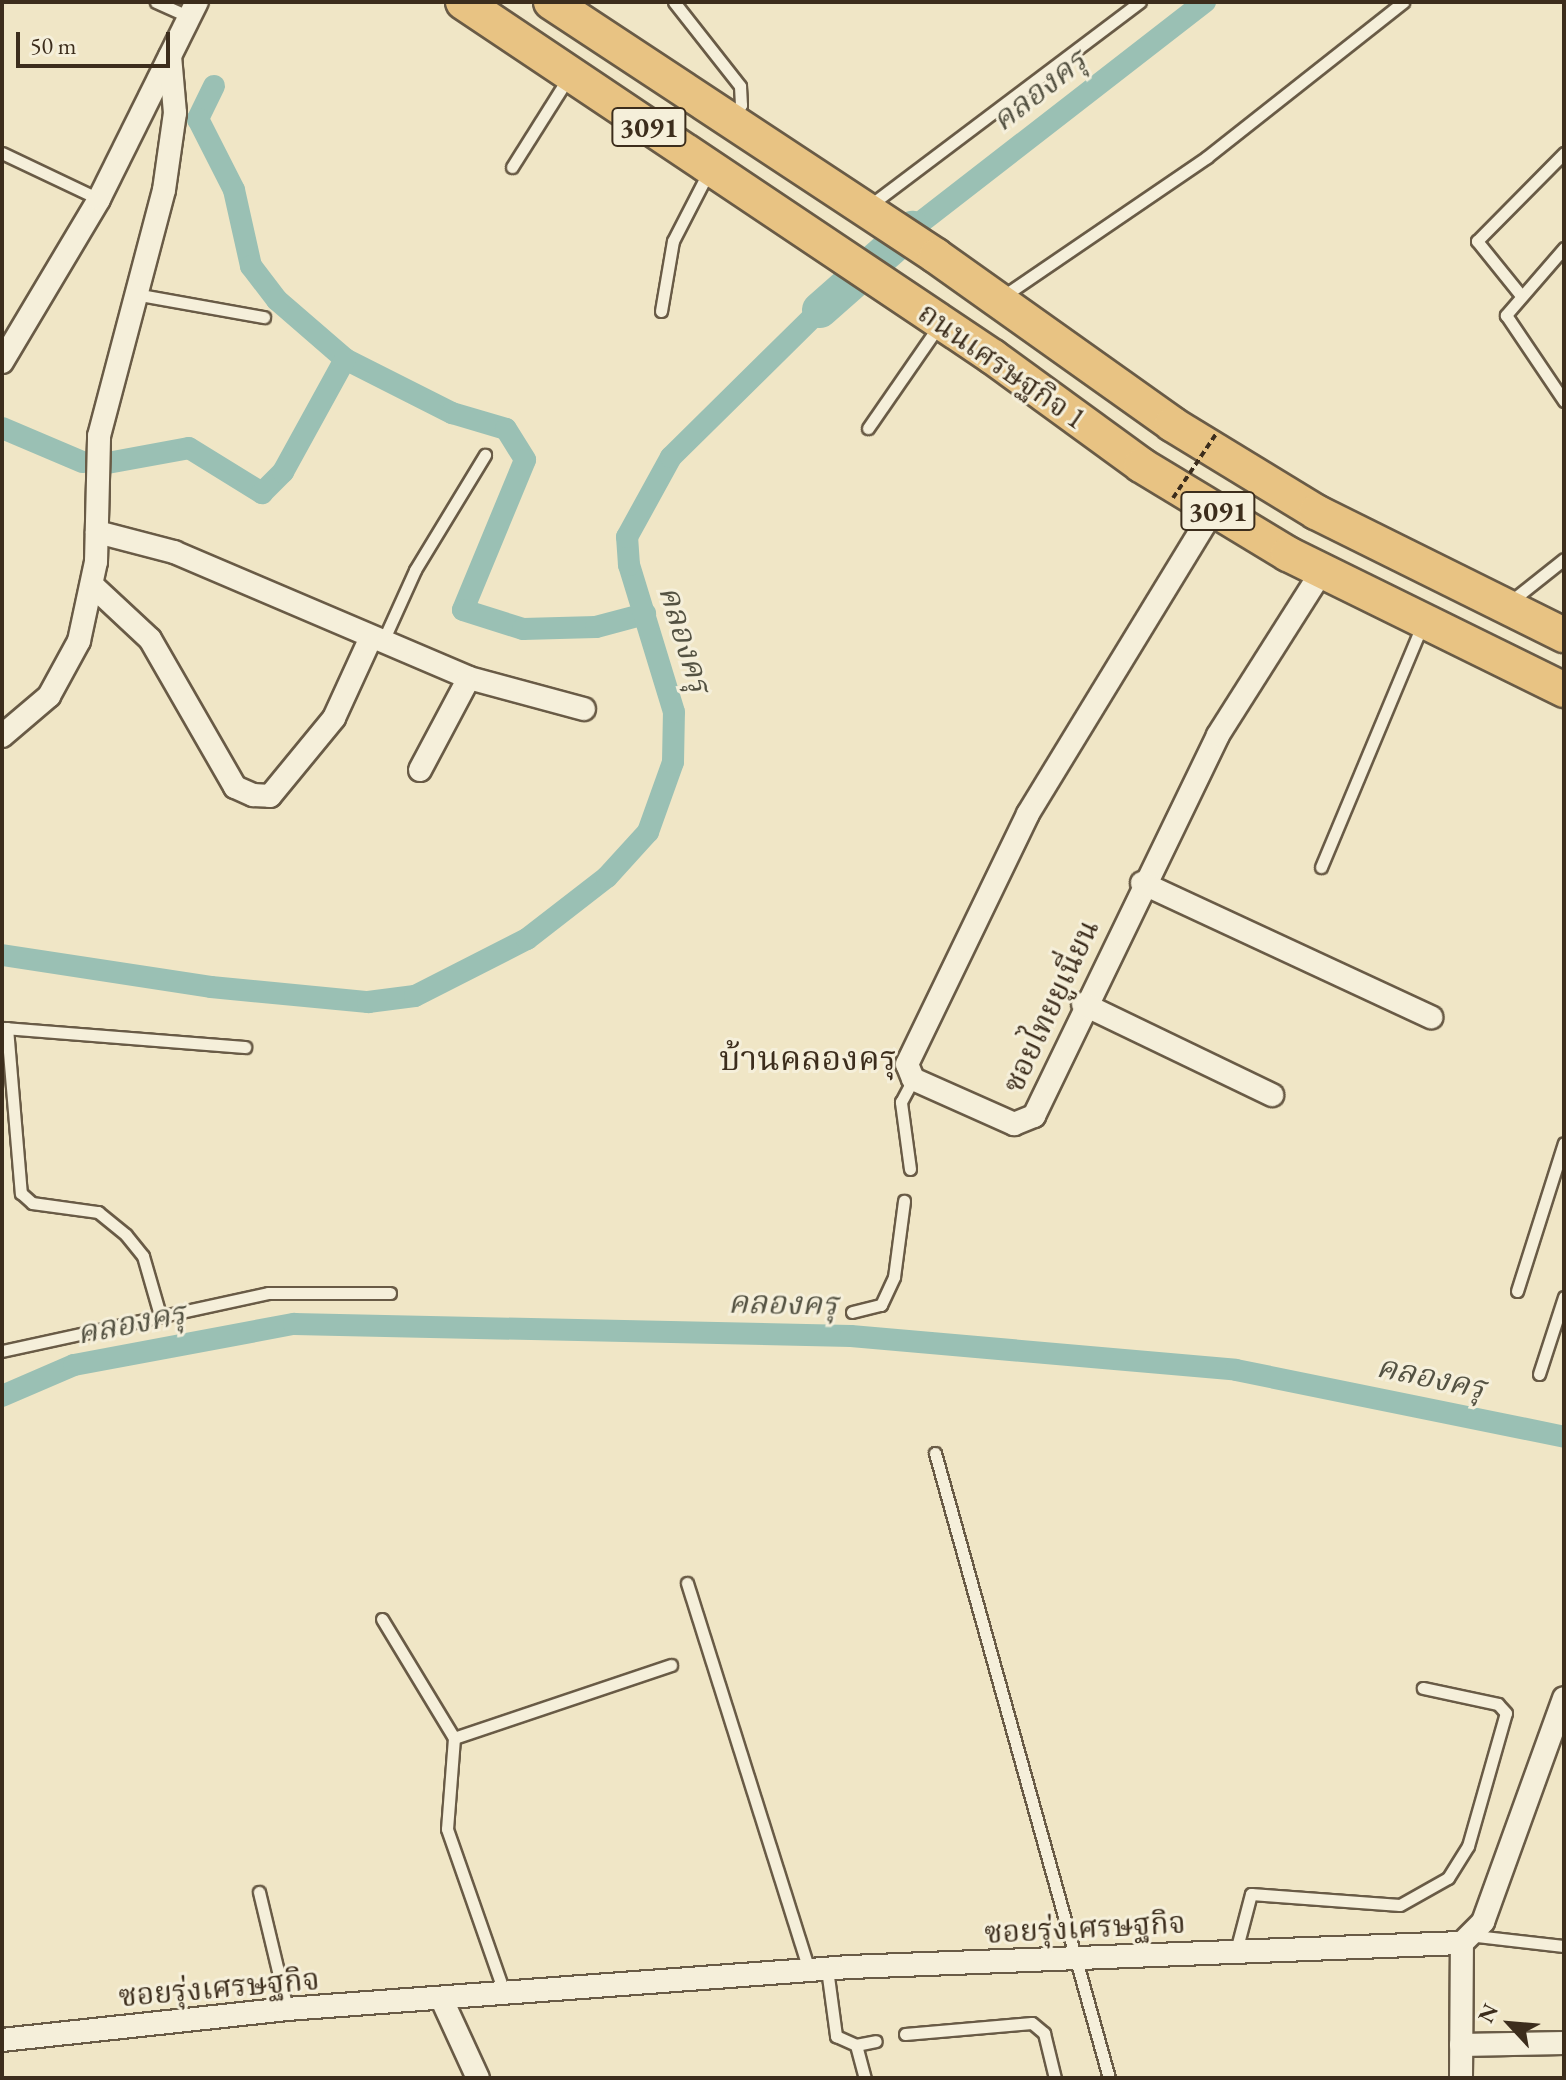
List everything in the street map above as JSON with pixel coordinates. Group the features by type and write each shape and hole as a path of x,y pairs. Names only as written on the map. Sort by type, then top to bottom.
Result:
{"main road":[{"name":"ถนนเศรษฐกิจ 1","path":"463,2 1214,509 1322,571 1564,690"},
{"name":"ถนนเศรษฐกิจ 1","path":"551,2 928,251 1232,461 1503,607 1564,635"}],"street":[{"path":"2,362 99,199 193,10"},
{"path":"2,736 49,696 79,641 92,585 97,532 99,436 140,295 175,113 170,56"},
{"path":"913,1079 907,1064 1028,814 1214,509"},
{"path":"97,532 174,552 469,678 584,709"},
{"name":"ซอยไทยยูเนี่ยน","path":"913,1079 1014,1124 1027,1123 1142,883 1218,735 1322,571"},
{"path":"92,585 150,639 235,787 253,795 270,796 334,718 377,639"},
{"path":"420,770 469,678"},
{"path":"1142,883 1431,1017"},
{"path":"1083,1004 1272,1095"},
{"path":"1461,2078 1469,1940 1564,1698"},
{"name":"ซอยรุ่งเศรษฐกิจ","path":"2,2040 287,2009 443,2002 504,1992 818,1970 1469,1940"},
{"path":"443,2002 478,2078"},
{"path":"1461,2045 1564,2043"}],"lane":[{"path":"156,2 193,10"},
{"path":"674,2 740,86 741,105 728,120"},
{"path":"868,213 1140,2"},
{"path":"999,300 1207,157 1403,2"},
{"path":"512,167 571,75"},
{"path":"2,153 99,199"},
{"path":"1519,293 1477,241 1564,153"},
{"path":"661,311 673,241 710,169"},
{"path":"1564,248 1507,306 1508,323 1564,401"},
{"path":"140,295 264,317"},
{"path":"868,428 940,324"},
{"path":"377,639 485,455"},
{"path":"1503,607 1564,559"},
{"path":"1321,867 1423,623"},
{"path":"160,1315 143,1256 126,1235 98,1212 32,1203 21,1193 5,1028 245,1047"},
{"path":"910,1169 901,1102 913,1079"},
{"path":"1517,1291 1564,1143"},
{"path":"852,1312 881,1305 894,1277 904,1201"},
{"path":"2,1351 268,1293 390,1293"},
{"path":"1539,1374 1564,1297"},
{"path":"935,1453 1109,2078"},
{"path":"687,1583 818,1970 836,2036 856,2045 876,2041"},
{"path":"382,1619 454,1738 447,1829 504,1992"},
{"path":"454,1738 671,1665"},
{"path":"1236,1951 1251,1894 1400,1905 1448,1878 1468,1846 1506,1713 1498,1704 1423,1688"},
{"path":"259,1892 287,2009"},
{"path":"1469,1940 1564,1946"},
{"path":"905,2034 1032,2023 1044,2033 1055,2078"},
{"path":"856,2045 865,2078"}],"path":[{"path":"1173,498 1216,434"}],"waterway":[{"name":"คลองครุ","path":"912,229 1205,2"},
{"path":"214,86 198,119 234,190 251,266 277,300 345,359 452,413 506,429 525,460 463,610 523,629 596,627 645,614"},
{"path":"820,310 912,229"},
{"name":"คลองครุ","path":"2,955 211,987 368,1002 415,996 527,939 607,877 648,832 673,762 674,712 629,565 627,537 671,457 820,310"},
{"path":"102,464 189,448 262,493 283,472 345,359"},
{"path":"2,428 82,462"},
{"name":"คลองครุ","path":"2,1396 74,1365 294,1324 851,1336 1236,1370 1564,1437"}],"district":[{"name":"บ้านคลองครุ","path":"808,1059"}]}
